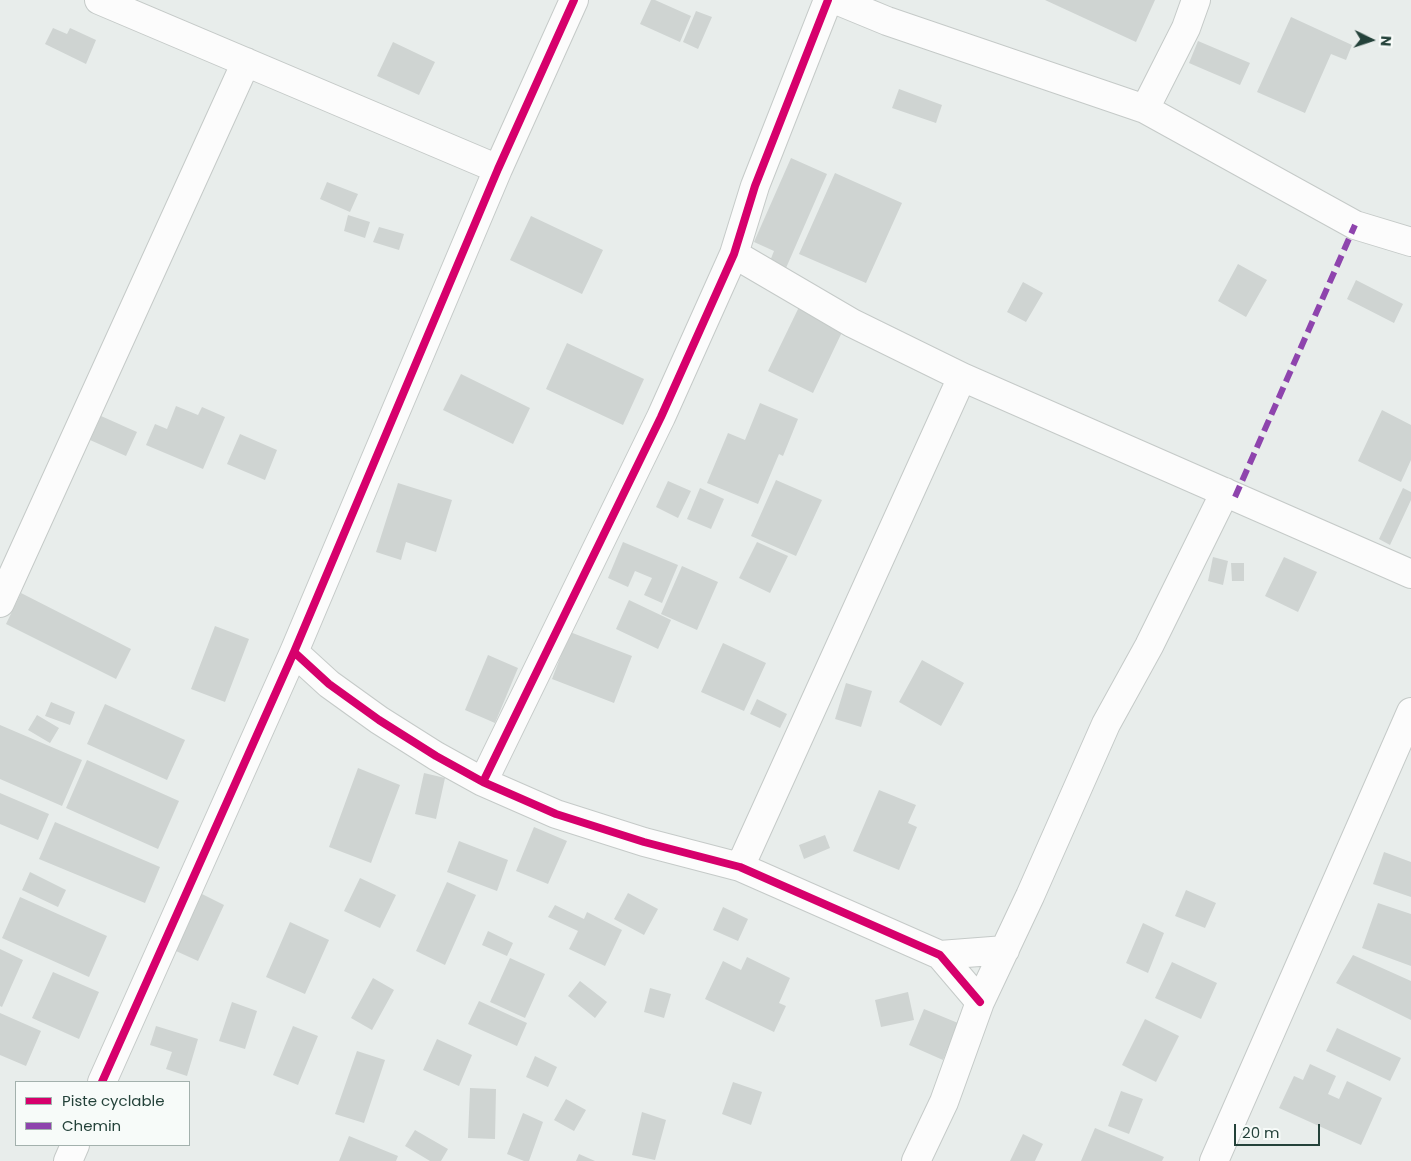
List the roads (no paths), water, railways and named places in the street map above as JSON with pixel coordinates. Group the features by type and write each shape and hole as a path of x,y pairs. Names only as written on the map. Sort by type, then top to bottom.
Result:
{"street":[{"path":"99,0 498,169"},
{"path":"102,1081 294,652 498,169 574,0"},
{"path":"483,782 661,417 734,254 755,186 828,0"},
{"path":"836,0 892,10 1145,109 1356,225 1411,242"},
{"path":"1145,109 1186,28 1196,0"},
{"path":"0,603 246,62"},
{"path":"734,254 852,323 962,377 1411,574"},
{"path":"740,867 962,377"},
{"path":"916,1161 944,1102 980,1002 1070,809 1106,724 1149,646 1225,492"},
{"path":"294,652 329,684 379,720 436,756 483,782 556,814 644,842 740,867 940,955 980,1002"},
{"path":"1214,1161 1411,712"},
{"path":"940,955 1005,950"},
{"path":"68,1161 75,1146"}]}
